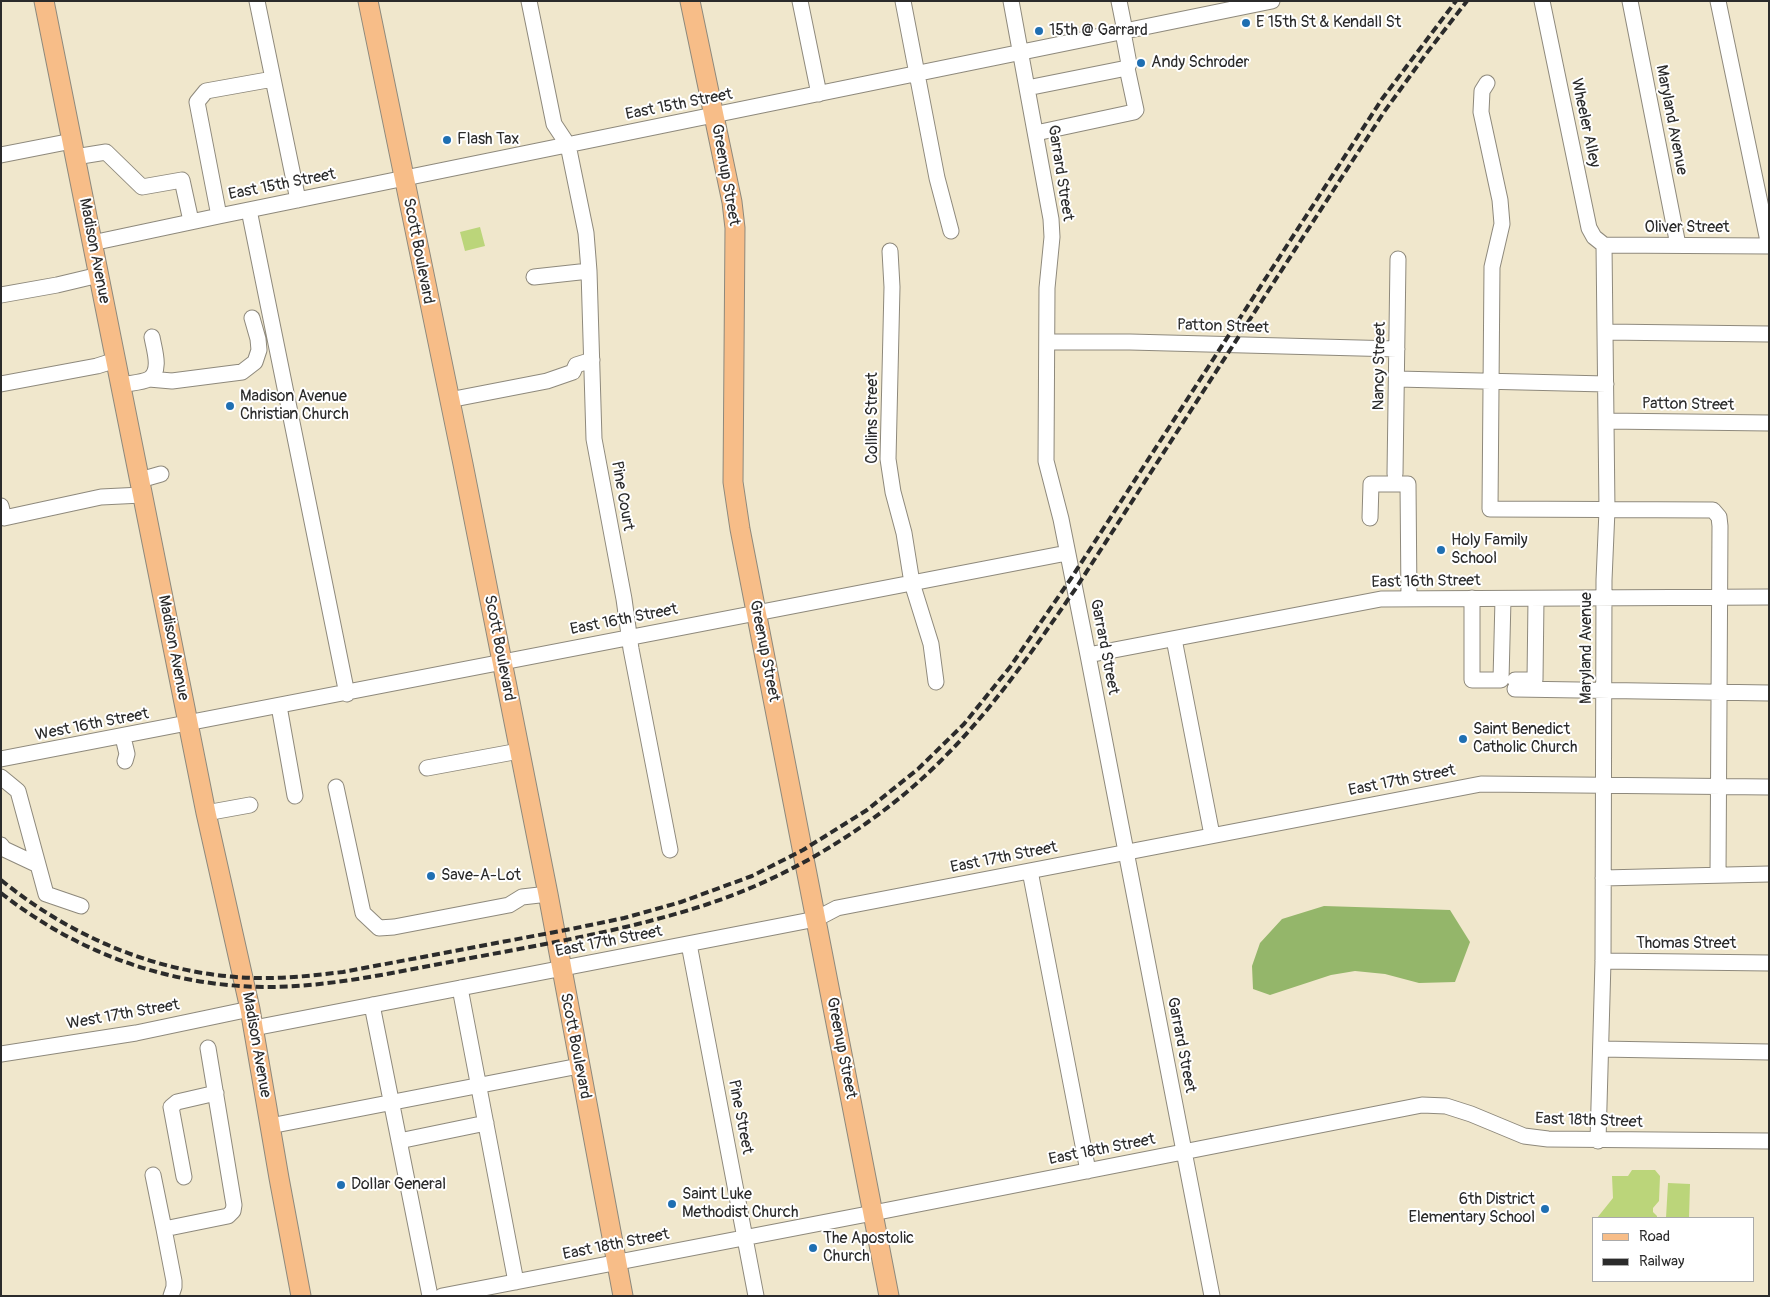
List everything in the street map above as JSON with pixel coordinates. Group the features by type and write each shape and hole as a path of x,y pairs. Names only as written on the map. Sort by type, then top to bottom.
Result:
{"main road":[{"name":"Madison Avenue","path":"44,1 206,813 252,1019 302,1296"},
{"name":"Scott Boulevard","path":"368,1 548,894 560,968 623,1296"},
{"name":"Greenup Street","path":"690,1 732,202 735,228 734,482 740,529 889,1296"}],"street":[{"path":"257,1 298,200"},
{"path":"529,1 554,124 568,145"},
{"path":"800,1 819,94"},
{"path":"903,1 937,178 951,231"},
{"name":"Garrard Street","path":"1011,1 1051,219 1052,238 1048,288 1046,461 1061,519 1212,1296"},
{"path":"1036,133 1134,112 1136,107 1127,68 1129,64 1120,1"},
{"name":"East 15th Street","path":"92,243 1124,31 1230,5 1272,1"},
{"name":"Wheeler Alley","path":"1542,1 1589,228 1594,237 1604,245"},
{"name":"Maryland Avenue","path":"1630,1 1678,245"},
{"path":"1718,1 1769,246"},
{"path":"1028,88 1127,68"},
{"path":"219,216 197,102 206,91 272,78"},
{"path":"1487,83 1482,91 1481,112 1500,200 1502,224 1492,267 1490,509 1713,510 1719,517 1718,875"},
{"name":"Pine Court","path":"568,145 586,233 589,271 594,439 670,850"},
{"path":"1,155 74,149 106,152 142,187 182,180 191,222"},
{"path":"249,210 347,694"},
{"name":"Oliver Street","path":"1604,245 1769,246"},
{"name":"Maryland Avenue","path":"1598,1141 1603,961 1604,599 1607,510 1604,245"},
{"name":"Collins Street","path":"890,251 892,287 888,459 893,492 904,533 912,583 931,644 936,682"},
{"name":"Nancy Street","path":"1395,474 1398,259"},
{"path":"534,277 589,271"},
{"path":"1,295 99,274"},
{"path":"121,385 149,379 172,381 242,372 255,362 259,350 252,318"},
{"path":"1605,332 1769,334"},
{"path":"149,379 156,371 152,337"},
{"name":"Patton Street","path":"1048,342 1130,342 1397,349"},
{"path":"1,384 97,366 116,360"},
{"path":"449,400 547,381 573,372 576,365 592,360"},
{"path":"1397,379 1606,384"},
{"name":"Patton Street","path":"1606,421 1769,423"},
{"path":"1,506 4,518 141,487 161,474"},
{"path":"1370,518 1370,484 1408,484 1409,598"},
{"name":"East 16th Street","path":"188,724 1067,553"},
{"name":"East 16th Street","path":"1088,655 1174,640 1368,600 1409,598 1604,599 1719,596 1769,597"},
{"path":"1472,598 1472,680 1535,680 1536,599"},
{"path":"1501,680 1503,599"},
{"path":"1174,640 1212,835"},
{"path":"1515,689 1769,693"},
{"path":"278,706 295,796"},
{"name":"West 16th Street","path":"1,759 188,724"},
{"path":"123,737 127,754 125,761"},
{"path":"428,768 519,751"},
{"path":"1,777 18,791 46,894 81,906"},
{"name":"East 17th Street","path":"252,1019 372,1005 816,919 837,908 1481,784 1769,787"},
{"path":"336,787 363,913 379,928 394,927 509,905 522,897 548,894"},
{"path":"206,813 250,805"},
{"path":"1,845 4,849 38,865"},
{"path":"1030,871 1088,1171"},
{"path":"1603,878 1769,874"},
{"name":"Pine Street","path":"689,944 756,1296"},
{"name":"Thomas Street","path":"1603,961 1769,963"},
{"path":"460,988 516,1282"},
{"path":"372,1005 430,1296"},
{"name":"West 17th Street","path":"1,1054 136,1033 252,1019"},
{"path":"164,1228 228,1216 233,1211 234,1205 208,1048"},
{"path":"1601,1050 1769,1052"},
{"path":"270,1126 579,1066"},
{"path":"184,1178 171,1107 177,1102 216,1093"},
{"name":"East 18th Street","path":"442,1296 464,1294 516,1282 1422,1105 1446,1106 1524,1136 1548,1139 1598,1141 1769,1141"},
{"path":"398,1141 486,1123"},
{"path":"153,1175 174,1281 171,1296"}],"green space":[{"path":"480,227 485,246 465,251 460,232"},
{"path":"1324,906 1450,910 1470,942 1455,982 1419,983 1385,974 1355,971 1331,975 1270,995 1253,989 1252,966 1260,943 1282,919"},
{"path":"1632,1170 1655,1170 1660,1176 1659,1201 1653,1208 1653,1212 1657,1217 1598,1217 1613,1198 1612,1176 1628,1176"},
{"path":"1668,1183 1690,1184 1689,1217 1666,1217"}],"railway":[{"path":"1,880 30,902 61,921 93,938 126,952 160,964 195,972 231,977 276,978 343,972 624,918 681,902 752,876 803,850 867,810 918,769 964,724 1010,667 1072,577 1382,99 1456,1"},
{"path":"1,893 26,912 80,943 108,956 137,966 197,981 256,987 285,987 370,977 550,943 646,922 708,904 750,888 791,869 830,847 901,797 930,771 983,715 1007,685 1076,588 1384,112 1467,1"}],"place":[{"name":"E 15th St & Kendall St","path":"1246,23"},
{"name":"15th @ Garrard","path":"1039,31"},
{"name":"Andy Schroder","path":"1141,63"},
{"name":"Flash Tax","path":"447,140"},
{"name":"Madison Avenue Christian Church","path":"230,406"},
{"name":"Holy Family School","path":"1441,550"},
{"name":"Saint Benedict Catholic Church","path":"1463,739"},
{"name":"Save-A-Lot","path":"431,876"},
{"name":"Dollar General","path":"341,1185"},
{"name":"Saint Luke Methodist Church","path":"672,1204"},
{"name":"6th District Elementary School","path":"1545,1209"},
{"name":"The Apostolic Church","path":"813,1248"}]}
